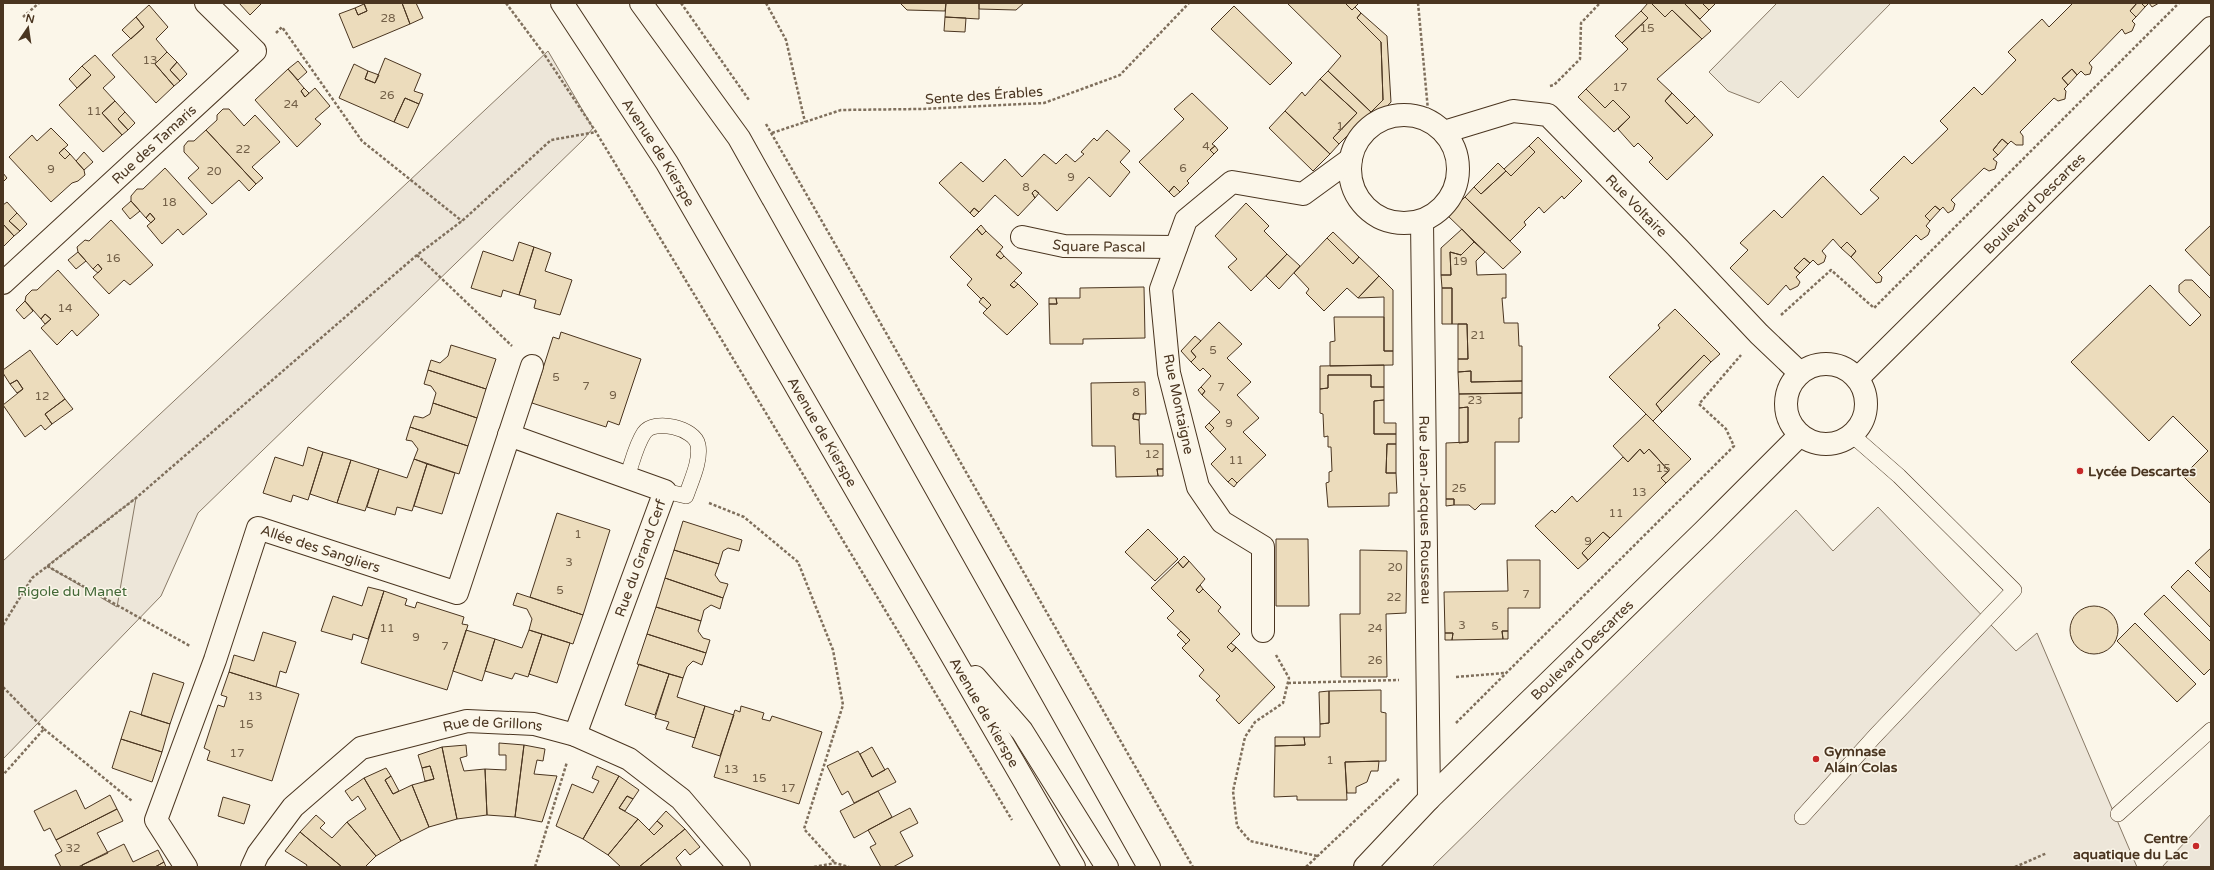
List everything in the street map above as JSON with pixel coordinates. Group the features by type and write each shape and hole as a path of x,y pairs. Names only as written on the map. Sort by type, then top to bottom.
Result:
{"street":[{"path":"206,3 255,51"},
{"name":"Avenue de Kierspe","path":"562,3 667,163 1074,867"},
{"path":"641,3 739,138 1149,867"},
{"name":"Boulevard Descartes","path":"1858,378 2211,28"},
{"name":"Rue des Tamaris","path":"3,283 255,51"},
{"name":"Rue Voltaire","path":"1436,127 1513,112 1548,115 1679,249 1759,334 1800,373"},
{"path":"1411,115 1436,127 1452,143 1458,161 1458,180 1454,190 1438,212 1422,221 1400,224 1382,219 1366,208 1357,196 1350,178 1351,159 1359,139 1372,125 1389,117 1411,115"},
{"name":"Rue Montaigne","path":"1263,631 1263,547 1222,522 1198,487 1169,373 1161,289 1186,220 1232,182 1303,194 1351,159"},
{"name":"Rue Jean-Jacques Rousseau","path":"1422,221 1430,799"},
{"name":"Square Pascal","path":"1022,237 1064,246 1176,247"},
{"path":"1824,364 1836,365 1848,370 1858,378 1864,389 1867,401 1866,414 1860,426 1852,435 1831,444 1819,444 1800,434 1787,414 1786,402 1793,381 1800,373 1811,366 1824,364"},
{"name":"Allée des Sangliers","path":"156,820 215,660 258,528 457,593 532,366"},
{"name":"Boulevard Descartes","path":"1365,867 1430,799 1704,531 1800,434"},
{"name":"Rue du Grand Cerf","path":"509,436 665,491 575,734"},
{"path":"945,644 1022,730 1107,867"},
{"name":"Rue de Grillons","path":"252,867 258,854 293,807 361,748 467,721 534,724 575,734 629,759 681,799 739,867"},
{"path":"156,820 186,867"}],"lane":[{"path":"627,477 644,433 654,426 667,425 688,433 698,443 699,454 686,496 665,491"},
{"path":"1802,817 1875,736 2014,590 1899,476 1852,435"},
{"path":"2118,814 2211,730"}],"path":[{"path":"23,16 39,3"},
{"path":"506,3 544,54 596,132 1015,826"},
{"path":"681,3 754,107"},
{"path":"766,3 786,40 805,122"},
{"name":"Sente des Érables","path":"772,132 841,110 921,109 1044,103 1120,76 1189,3"},
{"path":"1418,3 1436,127"},
{"path":"1547,87 1554,85 1580,59 1581,23 1600,3"},
{"path":"1306,867 1429,750 1734,446 1726,429 1699,404 1759,334 1831,270 1874,308 2180,3"},
{"path":"255,51 282,27 362,141 462,221"},
{"path":"763,120 772,132 1193,867"},
{"path":"3,625 32,578 136,498 417,255 462,221 551,140 596,132"},
{"path":"417,255 532,366"},
{"path":"686,496 744,517 798,562 833,650 843,705 804,829 835,863"},
{"path":"47,566 117,607 215,660"},
{"path":"1263,631 1289,678 1283,703 1255,722 1245,737 1233,791 1237,826 1250,841 1317,856"},
{"path":"1288,683 1428,680 1506,673"},
{"path":"3,687 44,729 156,820"},
{"path":"3,775 44,729"},
{"path":"535,867 575,734"},
{"path":"2015,867 2047,852"},
{"path":"814,867 835,863 849,867"}],"green space":[{"name":"Rigole du Manet","path":"548,51 593,128 584,139 198,513 161,596 3,759 3,561"},
{"name":"Gymnase Alain Colas","path":"1878,507 2016,651 2037,633 2137,867 1432,867 1796,510 1833,551"},
{"name":"Centre aquatique du Lac","path":"2211,814 2211,867 2162,867"}],"shaded area":[{"path":"1777,3 1891,3 1798,98 1781,81 1759,103 1728,91 1709,72"},
{"path":"136,498 117,607 47,566"}],"building":[{"path":"239,3 262,3 250,15"},
{"path":"364,3 402,3 410,24 353,48 339,14 355,8 358,15 367,11"},
{"path":"402,3 416,3 423,18 410,24"},
{"path":"900,3 946,3 945,11 907,10"},
{"path":"946,3 979,3 979,19 945,17"},
{"path":"979,3 1024,3 1016,10 979,9"},
{"path":"1287,3 1345,3 1352,10 1355,7 1361,13 1357,18 1381,42 1383,100 1371,112 1328,71 1341,56"},
{"path":"1345,3 1357,3 1358,4 1352,10"},
{"path":"1648,3 1651,3 1665,17 1672,10 1702,39 1657,79 1672,93 1665,101 1687,124 1695,116 1713,135 1667,180 1649,162 1653,158 1638,143 1634,147 1618,129 1630,117 1613,100 1605,108 1586,89 1628,49 1622,43 1648,18 1641,11"},
{"path":"1651,3 1684,3 1711,31 1702,39 1672,10 1665,17"},
{"path":"1684,3 1702,3 1709,10 1700,19"},
{"path":"1702,3 1716,3 1709,10"},
{"path":"2073,3 2137,3 2130,11 2136,17 2132,21 2135,24 2132,31 2125,34 2122,29 2089,63 2092,67 2090,74 2085,75 2081,71 2077,75 2072,69 2062,78 2068,85 2064,89 2066,91 2065,99 2058,101 2054,98 2020,132 2023,136 2023,145 2016,145 2011,141 2008,144 2002,139 1993,150 1998,155 1993,159 1997,162 1995,169 1989,171 1984,168 1951,200 1955,204 1953,210 1948,213 1943,207 1940,210 1935,206 1925,216 1930,221 1926,226 1930,230 1928,235 1921,240 1916,235 1878,273 1882,277 1881,282 1876,283 1851,257 1856,251 1847,242 1841,248 1833,239 1822,251 1826,256 1824,262 1818,265 1813,260 1810,263 1804,258 1794,268 1800,273 1796,277 1800,282 1798,286 1790,290 1786,285 1768,305 1730,268 1748,250 1740,243 1774,210 1782,218 1823,176 1861,215 1879,198 1870,190 1904,156 1912,164 1948,129 1940,121 1974,87 1982,95 2016,60 2008,52 2042,19 2049,27"},
{"path":"2137,3 2141,3 2145,7 2136,17 2130,11"},
{"path":"2141,3 2149,3 2145,7"},
{"path":"2149,3 2159,3 2152,7"},
{"path":"364,4 367,11 358,15 355,8"},
{"path":"149,5 168,27 156,39 167,52 155,64 174,86 156,103 112,55 144,27 136,17"},
{"path":"1234,6 1292,63 1270,85 1211,29"},
{"path":"1641,11 1648,18 1622,43 1615,36"},
{"path":"1361,13 1387,36 1391,102 1377,117 1371,112 1383,100 1381,42 1357,18"},
{"path":"136,17 144,27 131,39 122,30"},
{"path":"945,17 966,18 965,32 944,31"},
{"path":"167,52 177,62 170,70 180,81 174,86 155,64"},
{"path":"95,55 115,77 103,88 115,101 102,113 122,135 103,152 59,105 91,75 82,66"},
{"path":"385,58 421,74 414,91 423,94 419,104 405,98 394,122 339,98 354,64 368,71 365,79 375,83"},
{"path":"298,61 307,72 298,80 288,69"},
{"path":"177,62 187,74 180,81 170,70"},
{"path":"82,66 91,75 77,88 69,79"},
{"path":"288,69 304,88 301,91 305,97 315,88 330,106 315,119 321,124 297,147 255,100"},
{"path":"2072,69 2077,75 2068,85 2062,78"},
{"path":"368,71 379,75 375,83 365,79"},
{"path":"1328,71 1371,112 1339,144 1333,138 1357,113 1320,79"},
{"path":"1320,79 1357,113 1333,138 1339,144 1330,154 1285,111 1302,92 1305,96"},
{"path":"304,88 309,93 305,97 301,91"},
{"path":"1586,89 1605,108 1613,100 1630,117 1614,132 1578,97"},
{"path":"1192,93 1228,128 1212,144 1215,146 1210,150 1214,154 1187,181 1189,183 1180,192 1174,186 1169,192 1139,162 1184,119 1174,109"},
{"path":"1672,93 1695,116 1687,124 1665,101"},
{"path":"405,98 419,104 408,128 394,122"},
{"path":"115,101 125,112 118,119 128,130 122,135 102,113"},
{"path":"223,109 229,109 244,126 255,115 280,142 252,167 263,178 256,184 206,130 217,120 217,115"},
{"path":"1285,111 1330,154 1313,171 1269,128"},
{"path":"125,112 135,123 128,130 118,119"},
{"path":"51,128 68,145 59,153 65,159 70,154 84,170 85,175 78,181 72,183 51,202 9,157 32,135 37,141"},
{"path":"206,130 256,184 249,191 239,180 212,204 188,178 199,168 184,152 184,146 188,141 194,141"},
{"path":"1107,130 1130,151 1120,162 1130,172 1110,197 1089,177 1057,211 1035,190 1032,193 1035,198 1018,216 995,195 979,212 974,208 970,213 939,183 961,162 983,182 1005,159 1022,177 1044,154 1056,164 1066,154 1075,162 1084,154 1081,152 1094,138 1097,141"},
{"path":"1538,137 1582,181 1564,199 1562,196 1544,213 1539,207 1524,222 1526,225 1510,241 1465,197 1474,187 1481,194 1506,171 1511,176 1535,152 1529,146"},
{"path":"2002,139 2008,144 1998,155 1993,150"},
{"path":"1215,146 1218,150 1214,154 1210,150"},
{"path":"1529,146 1535,152 1511,176 1504,169"},
{"path":"64,148 70,154 65,159 59,153"},
{"path":"84,152 93,162 84,170 76,161"},
{"path":"1498,163 1506,171 1481,194 1474,187"},
{"path":"165,168 207,214 183,235 178,229 162,244 147,226 155,219 150,213 146,218 131,201 131,196 137,189 143,189"},
{"path":"3,173 7,178 3,182"},
{"path":"1174,186 1180,192 1174,197 1169,192"},
{"path":"1035,190 1039,193 1035,198 1032,193"},
{"path":"1465,197 1521,252 1503,269 1447,215"},
{"path":"131,201 140,211 130,219 122,209"},
{"path":"7,202 17,213 9,221 20,231 14,236 3,224 3,205"},
{"path":"1246,203 1269,226 1264,231 1287,254 1251,291 1228,267 1237,259 1215,236"},
{"path":"1935,206 1940,210 1930,221 1925,216"},
{"path":"974,208 979,212 974,217 970,213"},
{"path":"17,213 27,224 20,231 9,221"},
{"path":"150,213 155,219 151,223 146,218"},
{"path":"111,220 153,265 130,285 124,280 109,294 93,277 102,269 98,264 93,269 78,252 77,247 85,240 89,241"},
{"path":"3,224 14,236 3,247"},
{"path":"981,225 986,231 982,235 977,229"},
{"path":"2211,225 2211,277 2185,250"},
{"path":"977,229 982,235 986,231 1003,247 996,255 1001,259 1004,256 1022,273 1010,285 1014,288 1018,284 1038,304 1007,335 983,313 991,305 983,297 981,299 967,285 972,279 950,257"},
{"path":"1462,229 1474,242 1461,255 1450,252 1451,275 1441,275 1441,248"},
{"path":"1333,232 1359,257 1353,264 1327,238"},
{"path":"1327,238 1353,264 1359,257 1379,276 1358,298 1347,288 1324,311 1306,293 1309,289 1294,273"},
{"path":"519,242 534,247 519,295 503,290 501,297 471,288 483,251 513,261"},
{"path":"1474,242 1485,252 1476,261 1477,275 1506,274 1506,298 1502,298 1504,323 1518,323 1519,346 1522,346 1522,381 1471,382 1471,371 1458,372 1458,359 1468,359 1467,324 1452,324 1452,288 1442,288 1441,275 1451,275 1450,252 1461,255"},
{"path":"1847,242 1856,251 1851,257 1841,248"},
{"path":"534,247 551,253 545,271 572,280 560,315 534,308 536,300 519,295"},
{"path":"1000,251 1004,256 1001,259 996,255"},
{"path":"78,252 86,261 76,269 68,260"},
{"path":"1287,254 1300,266 1279,289 1266,276"},
{"path":"1804,258 1810,263 1800,273 1794,268"},
{"path":"98,264 102,269 98,273 93,269"},
{"path":"58,270 99,315 77,336 72,330 57,345 41,328 51,319 45,314 41,319 25,301 26,296 32,290 37,290"},
{"path":"1379,276 1393,290 1393,351 1384,351 1384,297 1358,298"},
{"path":"2185,280 2192,280 2211,299 2211,504 2183,476 2208,451 2173,416 2149,441 2071,362 2150,285 2190,326 2201,315 2179,292 2179,285"},
{"path":"1014,281 1018,284 1014,288 1010,285"},
{"path":"1144,287 1145,338 1083,339 1083,344 1050,344 1049,304 1057,304 1056,298 1080,298 1080,288"},
{"path":"1442,288 1452,288 1452,324 1442,324"},
{"path":"983,297 991,305 987,309 979,302"},
{"path":"1049,298 1056,298 1057,304 1049,304"},
{"path":"25,301 33,311 24,319 16,310"},
{"path":"1675,309 1720,354 1711,362 1704,355 1656,404 1662,412 1653,421 1609,377 1660,328 1658,325"},
{"path":"45,314 51,319 45,324 41,319"},
{"path":"1334,317 1384,317 1384,351 1393,351 1393,365 1330,366 1330,342 1335,341"},
{"path":"1219,322 1242,344 1227,358 1251,382 1237,395 1259,418 1243,432 1266,455 1237,483 1232,478 1228,482 1211,464 1226,449 1210,432 1214,428 1209,423 1220,412 1202,395 1205,391 1201,387 1211,376 1203,368 1200,371 1191,362 1196,357 1191,351"},
{"path":"1458,324 1467,324 1468,359 1458,359"},
{"path":"561,332 641,359 619,425 608,421 606,427 532,403 553,337 559,339"},
{"path":"1195,336 1201,341 1191,351 1196,357 1191,362 1181,351"},
{"path":"451,345 496,359 486,389 428,370 431,360 440,363 448,356"},
{"path":"30,350 65,399 45,414 52,424 45,430 41,425 25,437 3,405 23,389 17,380 10,384 3,373 3,370"},
{"path":"1704,355 1711,362 1662,412 1656,404"},
{"path":"1384,365 1384,387 1371,387 1371,375 1328,375 1328,388 1320,389 1320,366"},
{"path":"428,370 486,389 477,418 433,403 436,393 431,386 424,384"},
{"path":"1471,371 1471,382 1522,381 1522,393 1459,394 1458,372"},
{"path":"1328,375 1371,375 1371,387 1384,387 1384,400 1374,401 1374,434 1396,434 1396,444 1387,444 1386,473 1396,473 1397,493 1389,493 1389,506 1328,507 1326,483 1329,482 1329,472 1332,471 1331,447 1328,447 1328,436 1324,437 1323,414 1320,413 1320,389 1328,388"},
{"path":"17,380 23,389 17,393 10,384"},
{"path":"1145,382 1146,414 1133,414 1133,419 1139,420 1140,444 1163,444 1163,469 1157,469 1158,476 1116,477 1115,446 1092,446 1091,383"},
{"path":"1201,387 1205,391 1202,395 1198,390"},
{"path":"1522,393 1522,418 1519,418 1519,442 1495,442 1495,504 1481,504 1475,510 1469,505 1454,505 1454,499 1446,499 1446,443 1468,442 1468,407 1459,408 1459,394"},
{"path":"65,399 73,409 52,424 45,414"},
{"path":"1384,400 1384,423 1396,423 1396,434 1374,434 1374,401"},
{"path":"433,403 477,418 468,446 410,427 414,416 423,418 430,414"},
{"path":"1468,407 1468,442 1459,443 1459,408"},
{"path":"1134,413 1140,414 1139,420 1133,419"},
{"path":"1646,414 1691,459 1666,483 1661,478 1669,471 1649,449 1644,454 1640,449 1628,462 1613,446"},
{"path":"1209,423 1214,428 1210,432 1205,427"},
{"path":"410,427 468,446 459,474 414,459 418,449 412,441 406,440"},
{"path":"1387,444 1396,444 1396,473 1386,473"},
{"path":"308,447 323,452 308,500 293,495 291,502 263,493 275,457 303,466"},
{"path":"1640,449 1644,454 1649,449 1669,471 1661,478 1666,483 1610,538 1603,532 1582,553 1588,560 1578,569 1535,526 1552,510 1555,513 1572,496 1577,502 1623,457 1628,462"},
{"path":"323,452 351,460 337,503 310,494"},
{"path":"414,459 427,464 412,511 397,507 395,515 367,507 379,469 407,478"},
{"path":"351,460 379,469 365,511 337,503"},
{"path":"427,464 455,473 442,514 414,506"},
{"path":"1157,469 1163,469 1163,476 1158,476"},
{"path":"1232,478 1237,483 1234,487 1228,482"},
{"path":"1446,499 1454,499 1454,505 1446,506"},
{"path":"557,513 610,530 583,615 530,597"},
{"path":"683,521 742,540 739,551 728,548 723,551 719,564 674,550"},
{"path":"1148,529 1178,559 1155,581 1125,552"},
{"path":"1603,532 1610,538 1588,560 1582,553"},
{"path":"1276,539 1308,539 1309,606 1276,606"},
{"path":"2211,548 2211,579 2195,563"},
{"path":"674,550 719,564 715,575 720,582 728,584 723,598 665,578"},
{"path":"1360,550 1407,551 1406,613 1386,614 1387,677 1341,677 1340,614 1360,614"},
{"path":"1184,556 1189,561 1183,568 1178,562"},
{"path":"1507,560 1540,560 1540,608 1508,608 1508,631 1502,631 1503,639 1452,640 1453,633 1445,633 1444,592 1508,591"},
{"path":"1189,561 1205,579 1196,590 1199,593 1203,589 1221,607 1218,611 1240,634 1227,647 1232,652 1236,647 1275,687 1239,724 1216,700 1220,696 1199,676 1204,670 1182,648 1190,640 1167,618 1174,611 1151,588 1178,562 1183,568"},
{"path":"2188,570 2211,593 2211,628 2171,587"},
{"path":"665,578 723,598 720,609 711,605 704,610 701,621 656,607"},
{"path":"1200,585 1203,589 1199,593 1196,590"},
{"path":"368,587 384,591 368,639 353,634 352,640 321,631 333,596 362,606"},
{"path":"384,591 407,599 405,605 415,608 417,602 464,617 462,624 468,625 447,690 361,663"},
{"path":"517,593 583,615 573,644 529,630 532,619 527,609 513,605"},
{"path":"2164,595 2211,642 2211,668 2204,675 2144,614"},
{"path":"2089,606 2099,606 2108,610 2114,616 2117,621 2117,639 2108,650 2099,654 2089,654 2080,650 2074,644 2070,635 2070,625 2074,616 2080,610"},
{"path":"656,607 701,621 698,631 703,638 710,640 706,653 647,634"},
{"path":"2135,623 2196,684 2177,702 2117,641"},
{"path":"466,630 495,639 482,681 453,671"},
{"path":"529,630 542,634 528,677 515,673 512,679 485,671 495,639 522,648"},
{"path":"1181,631 1190,640 1186,644 1177,635"},
{"path":"1502,631 1508,631 1508,639 1503,639"},
{"path":"263,632 296,642 286,673 280,671 276,687 229,672 234,655 254,661"},
{"path":"1445,633 1453,633 1452,640 1445,640"},
{"path":"542,634 570,643 557,683 529,674"},
{"path":"647,634 706,653 702,665 693,661 687,667 683,678 637,664"},
{"path":"1231,643 1236,647 1232,652 1227,647"},
{"path":"639,664 669,674 655,715 625,705"},
{"path":"229,672 299,694 272,781 207,760 210,751 204,748 218,705 224,707 227,697 221,695"},
{"path":"153,673 184,683 170,724 141,715"},
{"path":"669,674 683,678 677,697 705,706 695,738 666,729 669,722 655,718"},
{"path":"1381,690 1381,712 1386,713 1386,761 1345,762 1347,800 1297,800 1297,796 1274,797 1275,746 1305,745 1304,737 1320,737 1320,724 1329,723 1329,691"},
{"path":"1329,691 1329,723 1320,724 1319,692"},
{"path":"705,706 734,715 720,756 692,747"},
{"path":"741,706 764,713 762,719 770,721 772,716 822,732 799,804 714,777 735,710 740,712"},
{"path":"130,711 170,724 162,752 121,739"},
{"path":"1275,737 1304,737 1305,745 1275,746"},
{"path":"121,739 162,752 152,782 112,768"},
{"path":"499,743 524,745 515,817 487,815 485,769 506,770 506,755 499,755"},
{"path":"466,745 467,756 460,758 464,771 485,769 487,815 457,819 442,747"},
{"path":"524,745 545,749 543,761 537,760 534,774 557,776 542,822 515,817"},
{"path":"442,747 457,819 429,827 412,785 434,779 430,766 422,768 418,755"},
{"path":"872,747 885,770 872,777 860,754"},
{"path":"858,751 872,777 888,768 896,782 854,803 848,791 842,795 827,766"},
{"path":"1379,761 1378,771 1371,771 1367,782 1356,787 1356,793 1347,793 1345,762"},
{"path":"430,766 434,779 425,781 422,768"},
{"path":"597,766 619,776 583,839 556,826 572,784 593,793 599,781 592,778"},
{"path":"386,768 391,776 385,780 393,794 412,785 429,827 401,841 364,778"},
{"path":"391,776 399,791 393,794 385,780"},
{"path":"619,776 639,790 633,799 627,796 619,808 638,819 608,855 583,839"},
{"path":"364,778 401,841 376,856 347,822 366,809 358,796 352,801 345,791"},
{"path":"76,790 85,809 110,795 117,809 56,840 50,828 44,831 34,811"},
{"path":"878,791 892,817 854,838 840,811"},
{"path":"627,796 633,799 625,811 619,808"},
{"path":"223,797 250,805 244,824 218,816"},
{"path":"910,808 918,823 900,832 913,856 893,867 881,867 870,847 876,844 868,830"},
{"path":"117,809 123,821 97,833 108,853 78,867 61,867 55,855 62,851 56,840"},
{"path":"666,811 685,829 639,867 621,867 608,855 638,819 654,835 663,826 657,821"},
{"path":"316,815 325,823 320,828 332,838 347,822 376,856 365,867 342,867 300,832"},
{"path":"657,821 663,826 654,835 649,830"},
{"path":"685,829 700,847 690,855 685,849 676,858 682,867 639,867"},
{"path":"300,832 342,867 306,867 307,865 285,851"},
{"path":"124,844 133,862 158,850 164,862 155,867 83,867 82,865"},
{"path":"164,862 166,867 155,867"}],"place":[{"name":"Lycée Descartes","path":"2080,471"},
{"name":"Gymnase Alain Colas","path":"1816,759"},
{"name":"Centre aquatique du Lac","path":"2196,846"}]}
